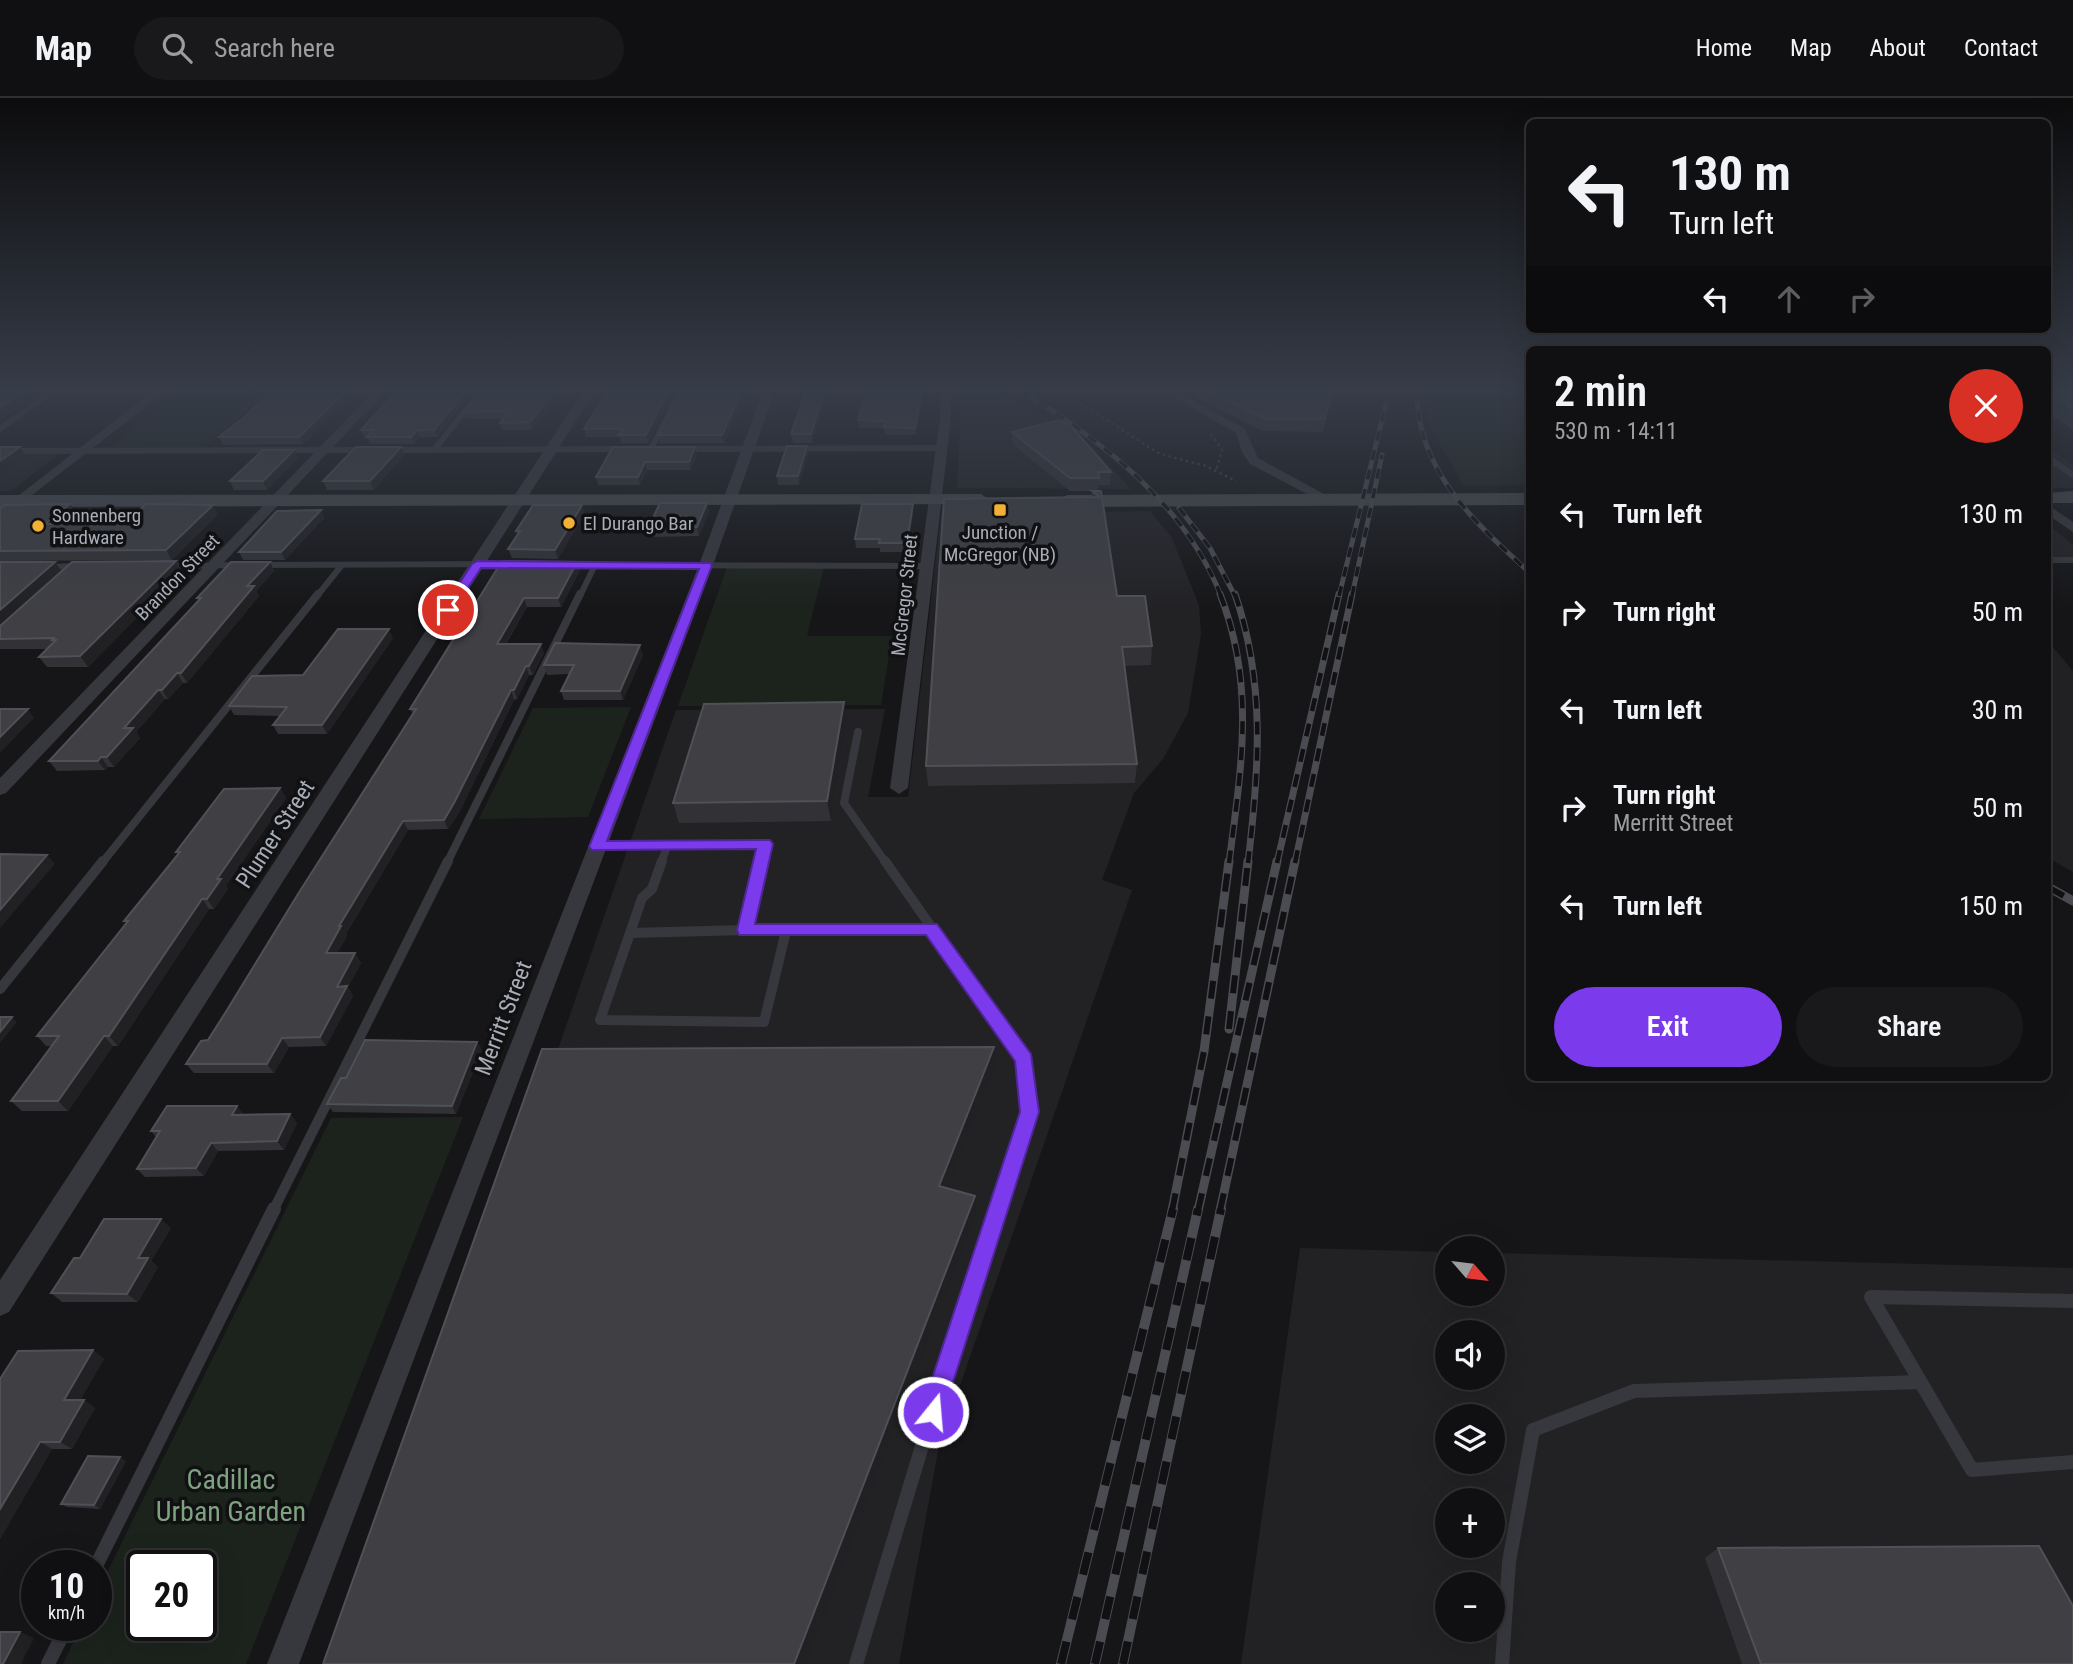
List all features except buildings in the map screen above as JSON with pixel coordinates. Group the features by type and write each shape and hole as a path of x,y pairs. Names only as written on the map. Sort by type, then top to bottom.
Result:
{"street":[{"path":"0,516 67,464"},
{"name":"Brandon Street","path":"0,789 310,464"},
{"name":"Plumer Street","path":"0,1303 541,464"},
{"name":"Merritt Street","path":"283,1664 706,565 742,464"},
{"name":"McGregor Street","path":"900,788 915,678 937,464"},
{"path":"1260,464 1327,499"},
{"path":"2051,498 2073,498"},
{"path":"1054,500 1526,499"},
{"path":"0,501 1001,500"},
{"path":"2051,511 2073,528"}],"lane":[{"path":"2057,464 2073,475"},
{"path":"2051,560 2073,560"},
{"path":"157,566 517,564"},
{"path":"0,989 342,565"},
{"path":"556,565 927,566"},
{"path":"104,1550 595,565"},
{"path":"68,575 78,566"},
{"path":"39,567 91,566"},
{"path":"856,1664 963,1311 1030,1112 1024,1059 844,803 858,732"},
{"path":"668,844 653,889 642,898 600,1020 764,1022 786,931"},
{"path":"597,847 765,844 745,930"},
{"path":"630,933 931,929"},
{"path":"2073,1301 1871,1297 1972,1470 2073,1462"},
{"path":"1502,1664 1509,1562 1533,1430 1634,1391 1921,1382"},
{"path":"48,1664 59,1641"}],"path":[{"path":"1193,464 1216,471 1237,482"},
{"path":"1216,471 1218,464"}],"shaded area":[{"path":"0,464 46,464 11,491 0,491"},
{"path":"958,464 1108,464 1131,489 957,488"},
{"path":"2051,464 2073,465 2073,488 2051,488"},
{"path":"1150,511 1172,538 1199,605 1201,635 1188,713 1163,759 1134,793 1102,880 1132,890 939,1446 899,1664 344,1664 676,710 885,709 868,797 908,797 941,514"},
{"path":"2051,527 2073,545 2073,558 2051,558"},
{"path":"2051,645 2073,671 2073,872 2051,860"},
{"path":"1300,1248 1435,1252 1435,1306 1505,1306 1505,1253 2073,1268 2073,1664 1241,1664"}],"green space":[{"path":"1451,464 1526,464 1526,485 1463,485"},
{"path":"727,567 824,567 807,636 892,636 881,705 678,706"},
{"path":"631,707 588,817 479,819 533,708"},
{"name":"Cadillac Urban Garden","path":"463,1117 246,1664 63,1664 74,1641 112,1641 112,1563 331,1118"}],"railway":[{"path":"1122,464 1164,504 1186,532 1221,596"},
{"path":"1339,596 1371,464"},
{"path":"1352,596 1380,464"},
{"path":"1435,464 1470,515 1526,569"},
{"path":"1179,508 1210,548 1235,596"},
{"path":"1220,594 1231,628 1242,694 1241,761 1229,863"},
{"path":"1235,594 1252,661 1256,694 1257,761 1248,863"},
{"path":"1277,863 1339,594"},
{"path":"1295,863 1352,594"},
{"path":"1172,1211 1204,1051 1229,861"},
{"path":"1229,1029 1248,861"},
{"path":"1198,1211 1277,861"},
{"path":"1220,1211 1295,861"},
{"path":"2051,889 2073,901"},
{"path":"1061,1664 1173,1209"},
{"path":"1095,1664 1198,1209"},
{"path":"1123,1664 1221,1209"}],"place":[{"name":"Junction / McGregor (NB)","path":"1000,510"},
{"name":"El Durango Bar","path":"569,523"},
{"name":"Sonnenberg Hardware","path":"38,526"}],"route":[{"path":"448,610 477,564 706,565 597,847 765,844 745,930 931,929 1024,1059 1030,1112 963,1311 933,1412"}]}
